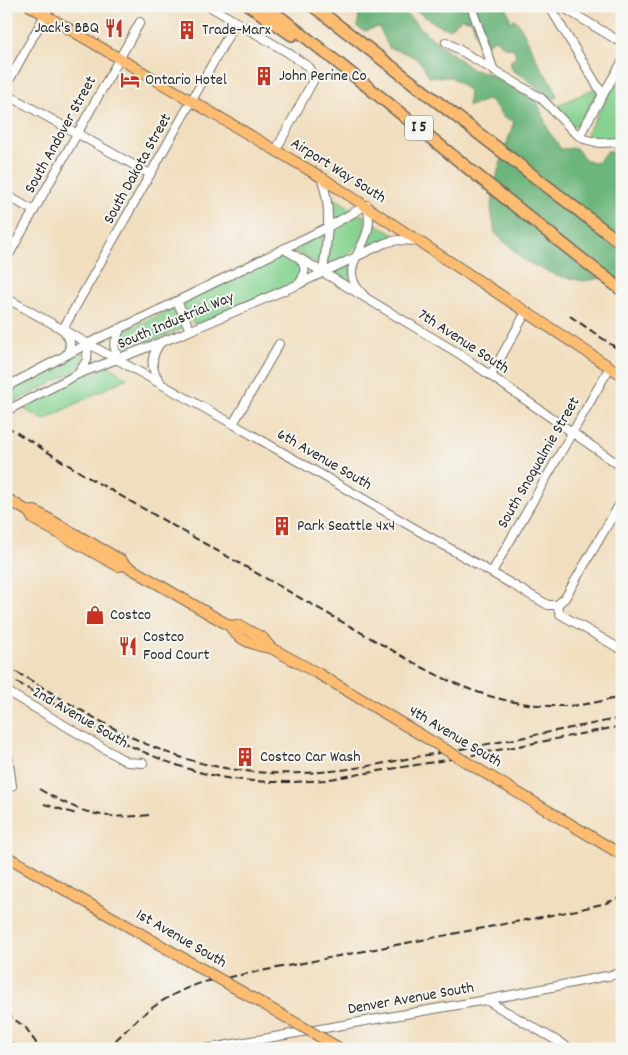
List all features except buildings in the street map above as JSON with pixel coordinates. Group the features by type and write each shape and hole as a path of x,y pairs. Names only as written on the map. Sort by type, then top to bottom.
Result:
{"highway":[{"path":"250,6 348,70"},
{"name":"I 5","path":"266,6 622,290"},
{"name":"I 5","path":"315,7 622,244"}],"main road":[{"name":"Airport Way South","path":"30,6 47,10 120,58 321,176 622,375"},
{"name":"4th Avenue South","path":"6,498 29,512 34,519 118,566 125,565"},
{"name":"4th Avenue South","path":"29,512 35,511 121,560 125,565 230,626 233,632 258,646 271,648 320,674 622,855"},
{"path":"49,527 52,526 77,538 81,537"},
{"name":"1st Avenue South","path":"6,856 341,1049"}],"street":[{"path":"209,6 287,52 310,68 313,74 314,79 276,150"},
{"path":"470,6 494,71"},
{"path":"549,6 603,95"},
{"path":"561,6 622,43"},
{"path":"6,86 47,10"},
{"name":"South Andover Street","path":"6,260 140,22"},
{"name":"South Dakota Street","path":"63,329 236,22"},
{"path":"446,42 541,98 579,136 592,142 622,142"},
{"path":"579,136 622,62"},
{"path":"6,94 150,174"},
{"path":"321,176 328,202 328,227 323,272"},
{"path":"6,195 34,211"},
{"path":"366,298 354,282 352,267 366,240 369,216 367,205"},
{"name":"South Industrial Way","path":"6,386 88,343 328,227 367,205"},
{"name":"South Industrial Way","path":"6,410 78,374 118,360 299,284 385,244 398,240 420,241"},
{"name":"7th Avenue South","path":"284,249 458,353 622,467"},
{"path":"299,284 303,278 305,268 300,258"},
{"name":"6th Avenue South","path":"6,298 233,424 547,604 557,605 560,614 622,650"},
{"path":"177,301 190,330"},
{"path":"491,375 526,312"},
{"path":"63,329 70,340 70,349 66,355"},
{"path":"118,360 114,346 120,329"},
{"path":"161,342 154,352 152,365 158,380 165,386"},
{"path":"78,374 88,360 88,343"},
{"path":"233,424 279,344"},
{"name":"South Snoqualmie Street","path":"492,572 610,367"},
{"path":"557,605 565,598 622,500"},
{"name":"2nd Avenue South","path":"6,691 127,762 143,763"},
{"path":"6,741 12,786"},
{"name":"Denver Avenue South","path":"205,1049 486,1000 622,973"},
{"path":"486,1000 571,1049"},
{"path":"6,1045 13,1049"}],"green space":[{"path":"354,6 391,6 405,12 427,34 473,70 486,72 537,101 549,132 560,149 576,148 586,160 597,163 607,151 614,151 622,158 622,286 609,277 584,281 557,276 525,261 495,233 491,209 498,171 514,121 504,118 489,99 468,107 469,91 451,77 429,77 418,60 403,52 389,48 379,27 364,31 357,27 359,16"},
{"path":"409,6 506,6 511,22 515,19 519,25 539,64 553,86 557,98 549,98 523,76 513,71 510,62 516,56 514,49 505,47 495,39 480,48 472,21 462,18 449,29 438,25"},
{"path":"615,84 622,88 622,139 589,138 587,133"},
{"path":"595,88 597,93 579,123 573,127 555,107"},
{"path":"331,196 354,210 330,224"},
{"path":"360,214 365,217 365,227 360,243 350,254 327,267 331,231"},
{"path":"374,223 396,236 384,239 365,250 371,236"},
{"path":"324,232 320,266 291,249"},
{"path":"285,255 292,258 301,270 298,278 292,283 267,296 196,324 192,322 184,305 185,302 278,256"},
{"path":"350,264 351,285 332,274"},
{"path":"173,309 182,327 181,329 121,354 116,351 116,343 121,332"},
{"path":"83,352 82,363 74,372 6,406 6,391"},
{"path":"109,366 127,378 44,420 20,407 86,375"}],"railway":[{"path":"570,316 622,352"},
{"path":"6,426 86,476 451,682 502,699 538,705 573,706 622,697"},
{"path":"6,666 132,738 177,756 201,763 248,771 296,773 344,770 622,718"},
{"path":"6,676 96,728 143,752 192,770 241,780 291,782 324,780 452,759 622,726"},
{"path":"39,789 67,804 91,813 117,816 149,815"},
{"path":"44,804 76,814"},
{"path":"107,1049 140,1017 162,1001 204,982 577,910 622,897"},
{"path":"6,1013 26,1028 40,1049"}],"place":[{"name":"Jack's BBQ","path":"114,28"},
{"name":"Trade-Marx","path":"187,30"},
{"name":"John Perine Co","path":"264,76"},
{"name":"Ontario Hotel","path":"130,80"},
{"name":"Park Seattle 4x4","path":"282,526"},
{"name":"Costco","path":"95,615"},
{"name":"Costco Food Court","path":"128,646"},
{"name":"Costco Car Wash","path":"245,757"}]}
